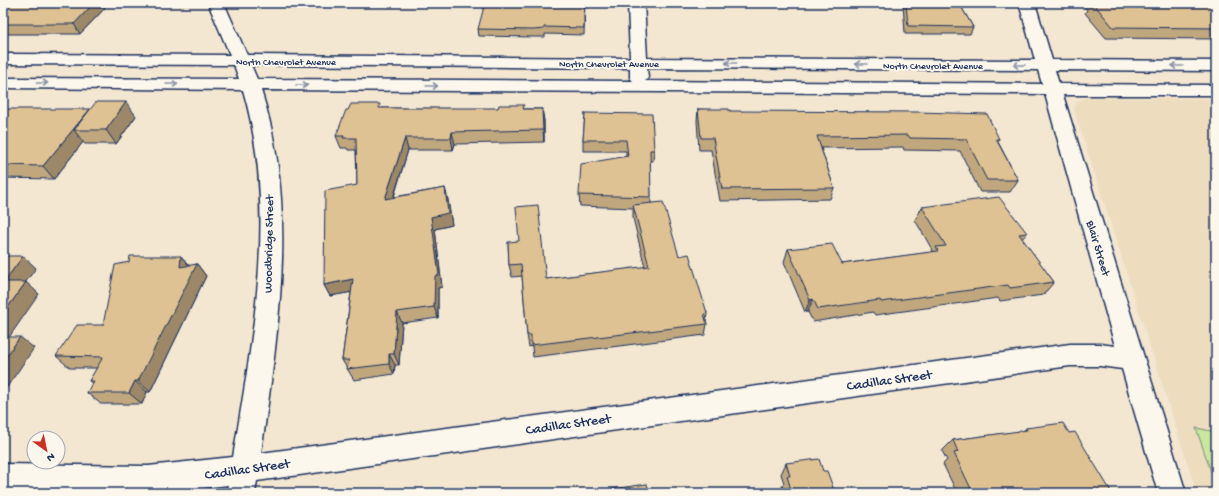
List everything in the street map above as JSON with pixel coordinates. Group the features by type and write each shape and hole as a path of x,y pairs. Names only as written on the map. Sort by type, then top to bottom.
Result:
{"street":[{"name":"Woodbridge Street","path":"216,3 249,85 257,110 262,130 269,188 271,232 267,308 243,481"},
{"path":"636,3 639,87"},
{"name":"Blair Street","path":"1027,3 1172,493"},
{"name":"North Chevrolet Avenue","path":"3,59 1216,66"},
{"name":"North Chevrolet Avenue","path":"3,83 1216,90"},
{"name":"Cadillac Street","path":"3,478 160,479 185,477 243,481 717,402 1070,356 1100,355 1132,359"}],"shaded area":[{"path":"1086,98 1216,99 1216,493 1197,493 1074,109 1077,102"}],"green space":[{"path":"1196,428 1216,432 1216,486"}],"building":[{"path":"3,3 94,3 74,24 3,24"},
{"path":"485,3 584,3 584,28 544,27 544,29 533,30 478,29"},
{"path":"906,3 959,3 973,27 908,26"},
{"path":"1093,3 1216,3 1216,28 1113,27"},
{"path":"96,102 126,102 106,130 74,130"},
{"path":"351,104 380,104 379,108 498,108 499,105 524,105 523,109 542,109 543,130 452,132 451,138 405,138 385,199 445,188 448,213 431,217 439,275 435,276 434,307 397,312 394,354 389,354 389,364 347,369 349,360 342,360 353,279 324,285 325,191 357,185 356,138 343,138 344,136 336,136 346,110 348,110"},
{"path":"3,109 90,109 43,166 3,165"},
{"path":"698,109 729,109 729,111 987,114 999,139 996,139 1018,180 987,180 966,139 910,138 908,135 817,136 834,188 722,189 713,138 701,138"},
{"path":"585,113 652,114 654,150 650,150 651,197 579,195 581,164 628,156 626,140 583,140"},
{"path":"999,197 1027,233 1019,234 1054,282 1010,288 1008,285 818,309 813,299 810,300 788,249 832,244 842,264 938,251 936,247 946,246 922,207"},
{"path":"663,202 679,256 689,254 707,313 704,314 707,324 531,345 531,335 527,335 521,264 509,265 508,242 519,241 516,207 538,205 546,279 649,266 633,205"},
{"path":"3,256 23,256 4,282 26,282 3,314"},
{"path":"130,256 181,256 180,267 197,264 138,381 135,381 129,393 87,393 94,381 89,381 103,357 56,356 77,325 103,325 115,265 129,262"},
{"path":"3,337 20,337 3,361"},
{"path":"1063,423 1069,433 1075,432 1112,493 973,493 954,453 958,452 953,440 1027,430 1026,428"},
{"path":"819,459 823,471 827,471 835,493 792,493 787,476 790,476 786,463"},
{"path":"647,484 649,493 613,493 612,489"}]}
